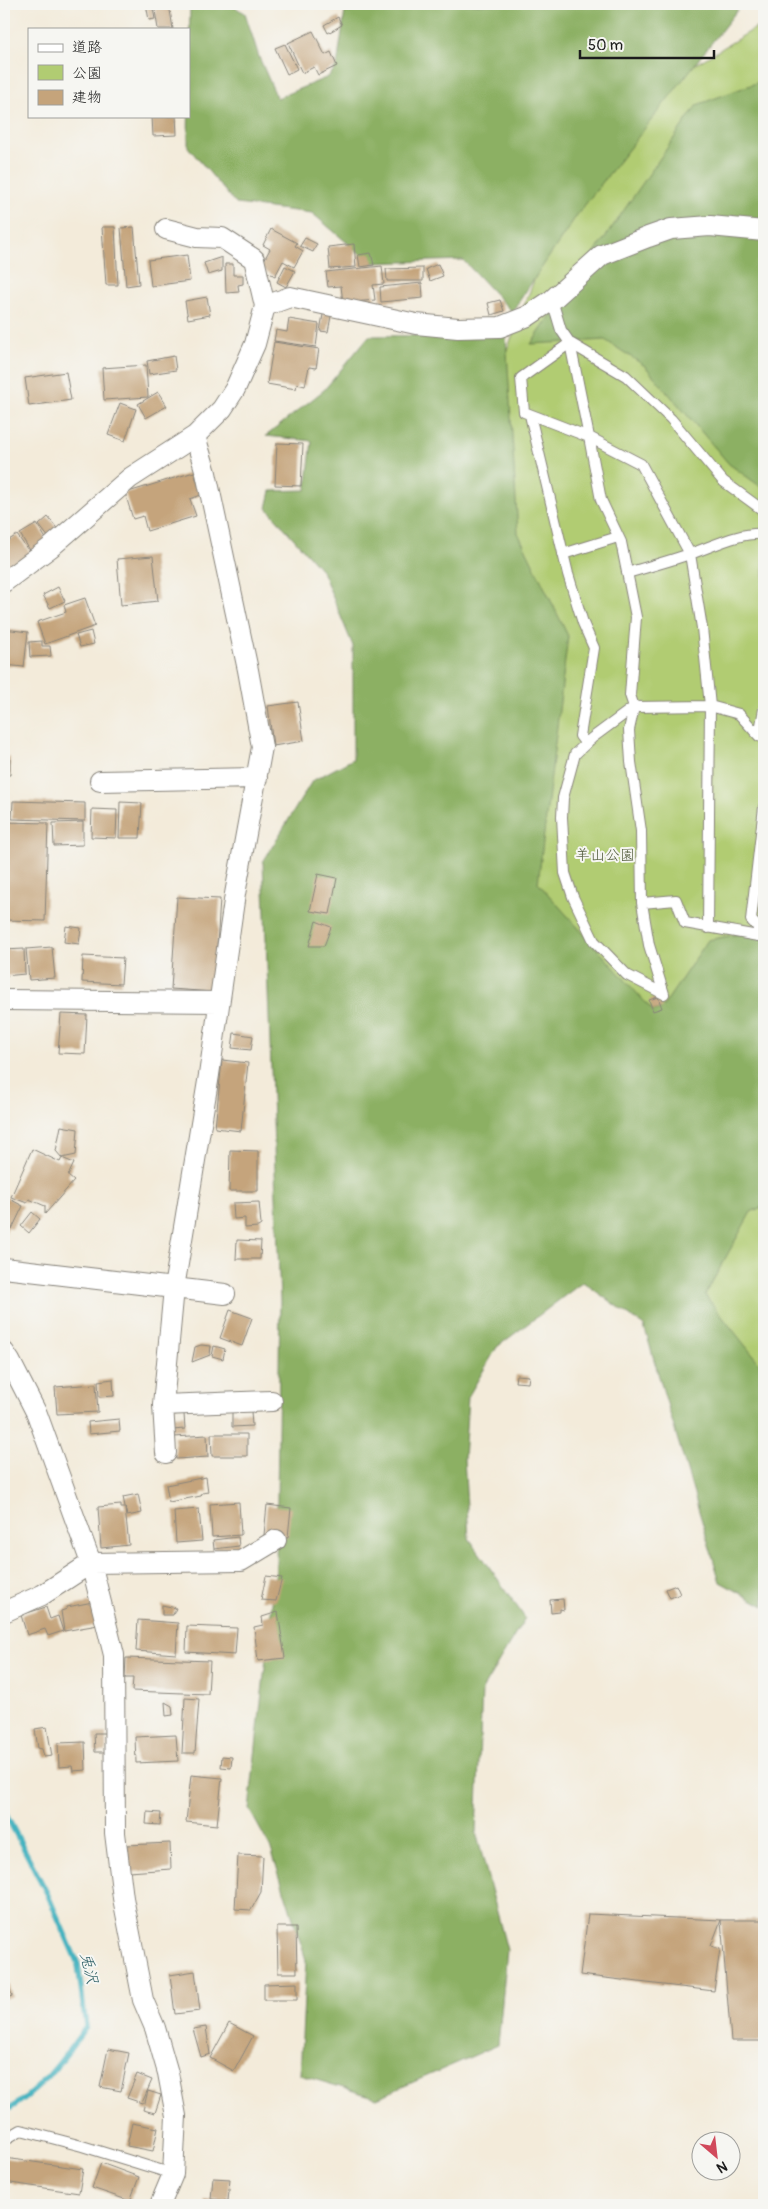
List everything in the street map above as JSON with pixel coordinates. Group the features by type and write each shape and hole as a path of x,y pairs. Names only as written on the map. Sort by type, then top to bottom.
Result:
{"street":[{"path":"265,306 290,297 416,324 500,327 528,316 552,300 602,255 671,229 710,226 764,231"},
{"path":"4,582 72,529 130,478 195,436 213,419 235,389 255,344 265,306 254,259 222,238 197,237 166,229"},
{"path":"166,1453 163,1405 174,1288 235,894 262,747 252,689 206,473 195,436"},
{"path":"100,781 257,778"},
{"path":"4,1000 219,1002"},
{"path":"4,1268 225,1294"},
{"path":"4,1352 37,1414 91,1563 114,1655 115,1833 121,1880 143,2000 155,2028 168,2073 176,2116 173,2174 160,2205"},
{"path":"163,1405 272,1401"},
{"path":"4,1612 42,1595 91,1563 241,1561 276,1540"}],"lane":[{"path":"552,300 561,330 570,342 626,376 671,419 723,481 764,511"},
{"path":"570,342 521,378 524,412 589,438 641,464 690,554 702,628 710,706 708,928"},
{"path":"570,342 601,500 618,537 636,617 630,695 634,707 629,730 631,762 641,831 642,903 649,945 664,994 627,975 594,941 573,897 565,872 564,798 575,754 634,707 710,706 739,714 762,737"},
{"path":"530,416 563,554 583,623 594,648 580,736 586,744"},
{"path":"627,573 735,538 754,533 764,534"},
{"path":"563,554 618,537"},
{"path":"762,737 764,710"},
{"path":"642,903 676,900 685,923 761,936 758,927 751,920 764,807"},
{"path":"4,2140 21,2130 36,2133 48,2139 82,2146 173,2174"}],"green space":[{"path":"190,4 229,4 245,13 259,57 277,98 328,77 337,66 346,4 742,4 577,215 512,312 463,260 371,263 312,213 236,204 188,147 188,118 190,118"},
{"name":"羊山公園","path":"764,23 764,1405 662,1279 454,734 506,352 568,194 638,99"},
{"path":"764,80 764,489 729,464 645,366 605,340 531,344 697,105"},
{"path":"506,335 518,533 568,636 538,883 653,1011 662,1008 708,940 764,929 764,1206 751,1212 705,1295 764,1369 764,1606 720,1582 644,1326 583,1282 497,1347 468,1397 464,1459 469,1538 525,1618 482,1690 476,1832 507,1950 498,2045 377,2098 300,2075 306,1960 271,1849 249,1809 276,1568 280,1301 263,862 312,781 353,759 353,646 322,571 267,508 271,491 306,490 312,441 266,436 324,390 369,336"}],"building":[{"path":"146,4 152,4 155,19 149,20"},
{"path":"154,4 169,4 173,28 158,28"},
{"path":"338,17 342,25 328,33 324,25"},
{"path":"313,31 325,55 331,52 337,66 318,75 314,67 302,73 288,43"},
{"path":"285,44 297,69 287,74 275,48"},
{"path":"152,118 176,118 177,135 153,136"},
{"path":"102,227 115,227 118,285 106,285"},
{"path":"134,227 139,284 126,286 121,228"},
{"path":"271,229 297,243 295,246 303,251 294,267 283,261 275,276 260,268 270,249 263,245"},
{"path":"305,238 317,244 313,252 300,246"},
{"path":"354,244 356,267 330,269 328,247"},
{"path":"371,253 374,265 360,267 358,255"},
{"path":"187,255 190,281 151,286 148,260"},
{"path":"222,257 222,271 208,275 204,263"},
{"path":"225,264 233,264 233,275 243,275 243,284 238,285 239,292 226,293"},
{"path":"438,264 443,276 430,281 426,269"},
{"path":"285,266 295,271 286,287 277,282"},
{"path":"382,266 384,284 373,285 375,300 343,303 341,286 328,287 326,272"},
{"path":"423,268 423,281 387,281 386,269"},
{"path":"422,283 423,298 381,302 380,287"},
{"path":"207,297 210,315 188,319 185,301"},
{"path":"500,300 504,311 491,315 488,303"},
{"path":"324,309 332,311 328,332 320,331"},
{"path":"289,319 319,324 316,347 274,341 276,330 287,332"},
{"path":"274,342 319,349 316,368 309,367 305,386 297,384 296,389 267,384"},
{"path":"174,356 176,370 149,374 147,361"},
{"path":"146,365 148,397 104,400 102,368"},
{"path":"66,372 71,400 29,406 25,378"},
{"path":"158,392 167,406 146,418 138,404"},
{"path":"120,403 136,409 125,441 108,435"},
{"path":"277,443 303,444 301,486 275,485"},
{"path":"194,472 201,495 190,499 196,516 147,531 143,516 133,519 125,493"},
{"path":"48,517 59,531 49,538 39,525"},
{"path":"37,524 48,542 31,552 20,534"},
{"path":"17,535 31,554 4,573 4,543"},
{"path":"153,556 158,601 121,605 117,559"},
{"path":"58,587 65,601 50,608 43,595"},
{"path":"85,598 95,626 45,644 37,622 66,612 64,605"},
{"path":"4,629 28,632 24,667 4,665"},
{"path":"91,631 94,644 80,647 76,635"},
{"path":"42,641 42,646 50,646 51,656 30,657 29,642"},
{"path":"298,702 304,741 273,746 268,706"},
{"path":"4,757 10,757 10,775 4,775"},
{"path":"4,787 7,788 6,815 4,815"},
{"path":"13,801 85,803 85,821 12,819"},
{"path":"120,802 142,803 140,838 119,838"},
{"path":"92,809 117,810 116,838 91,837"},
{"path":"4,822 48,823 45,921 4,920"},
{"path":"83,822 83,845 54,846 53,823"},
{"path":"318,874 337,878 330,914 310,911"},
{"path":"177,897 220,899 214,992 171,989"},
{"path":"316,921 331,927 324,946 309,946"},
{"path":"66,926 81,928 79,944 64,942"},
{"path":"52,947 55,978 29,980 26,949"},
{"path":"24,949 25,974 4,976 4,950"},
{"path":"83,956 123,958 121,984 82,982"},
{"path":"658,997 662,1008 653,1011 649,1000"},
{"path":"61,1014 87,1015 85,1054 58,1053"},
{"path":"234,1033 253,1036 251,1050 232,1048"},
{"path":"222,1060 248,1063 241,1131 215,1128"},
{"path":"61,1126 78,1129 76,1155 62,1158 56,1151"},
{"path":"32,1149 60,1162 62,1158 74,1163 68,1176 74,1181 45,1214 45,1206 29,1199 27,1203 11,1197"},
{"path":"230,1150 258,1151 258,1191 229,1191"},
{"path":"4,1196 23,1206 12,1229 8,1227 4,1236"},
{"path":"259,1202 261,1225 245,1228 245,1218 234,1219 233,1203"},
{"path":"32,1212 40,1219 29,1233 21,1226"},
{"path":"237,1240 261,1241 260,1259 236,1259"},
{"path":"230,1310 252,1318 242,1346 220,1338"},
{"path":"201,1345 211,1346 210,1355 192,1362 195,1347"},
{"path":"214,1346 225,1349 223,1359 212,1356"},
{"path":"516,1375 529,1376 528,1383 515,1382"},
{"path":"113,1379 114,1396 99,1397 98,1381"},
{"path":"96,1384 98,1412 57,1414 55,1387"},
{"path":"251,1411 252,1426 232,1427 232,1412"},
{"path":"184,1414 185,1429 172,1430 172,1415"},
{"path":"119,1419 120,1431 89,1434 88,1422"},
{"path":"211,1434 247,1434 247,1456 212,1456"},
{"path":"207,1435 208,1457 176,1459 174,1437"},
{"path":"206,1477 208,1492 202,1493 201,1496 169,1502 166,1485"},
{"path":"138,1494 142,1513 127,1516 123,1497"},
{"path":"239,1502 241,1535 212,1537 210,1504"},
{"path":"121,1505 121,1508 125,1508 129,1545 101,1548 98,1507"},
{"path":"267,1505 291,1508 288,1537 264,1535"},
{"path":"199,1509 202,1541 176,1543 174,1511"},
{"path":"238,1537 239,1546 214,1549 213,1540"},
{"path":"266,1576 282,1578 276,1601 261,1600"},
{"path":"676,1585 680,1594 670,1598 666,1589"},
{"path":"563,1599 564,1610 560,1609 560,1612 551,1613 550,1600"},
{"path":"93,1602 98,1625 64,1631 61,1611 67,1609 67,1607"},
{"path":"162,1605 176,1608 173,1615 162,1615"},
{"path":"46,1607 50,1619 58,1616 63,1631 48,1636 45,1629 27,1635 21,1615"},
{"path":"278,1612 285,1658 258,1661 254,1627 263,1625 262,1617"},
{"path":"138,1620 178,1623 176,1654 136,1651"},
{"path":"187,1626 237,1628 235,1655 186,1652"},
{"path":"126,1658 210,1661 208,1694 132,1691 133,1678 125,1678"},
{"path":"185,1698 199,1699 195,1753 182,1753"},
{"path":"165,1702 172,1706 173,1715 166,1716"},
{"path":"47,1727 52,1756 44,1757 42,1749 38,1748 35,1729"},
{"path":"94,1733 106,1733 106,1752 95,1752"},
{"path":"176,1735 178,1761 136,1763 135,1737"},
{"path":"85,1742 86,1770 73,1771 72,1766 59,1767 58,1743"},
{"path":"222,1756 232,1757 231,1768 221,1767"},
{"path":"191,1775 222,1778 217,1825 186,1822"},
{"path":"147,1812 161,1813 160,1825 146,1824"},
{"path":"170,1843 171,1869 129,1872 127,1845"},
{"path":"238,1855 263,1856 261,1892 251,1910 235,1909"},
{"path":"588,1914 721,1920 711,1946 720,1949 714,1991 580,1975"},
{"path":"721,1920 764,1920 764,2041 731,2041"},
{"path":"277,1927 296,1927 297,1973 278,1973"},
{"path":"195,1971 200,2011 175,2014 170,1975"},
{"path":"4,1972 12,1996 4,1999"},
{"path":"297,1983 297,2000 264,2000 264,1984"},
{"path":"229,2023 253,2036 234,2071 210,2058"},
{"path":"206,2027 210,2054 201,2057 193,2029"},
{"path":"108,2049 129,2053 121,2091 100,2087"},
{"path":"137,2074 152,2080 142,2103 127,2098"},
{"path":"148,2091 161,2095 155,2113 143,2110"},
{"path":"132,2123 158,2128 153,2151 127,2146"},
{"path":"5,2158 83,2169 79,2193 4,2182"},
{"path":"101,2163 139,2177 130,2201 92,2188"},
{"path":"213,2178 230,2179 228,2201 211,2199"},
{"path":"205,2200 227,2202 227,2205 204,2205"}],"waterway":[{"name":"兎沢","path":"4,1811 47,1893 78,1964 86,2027 59,2064 40,2085 4,2112"}]}
